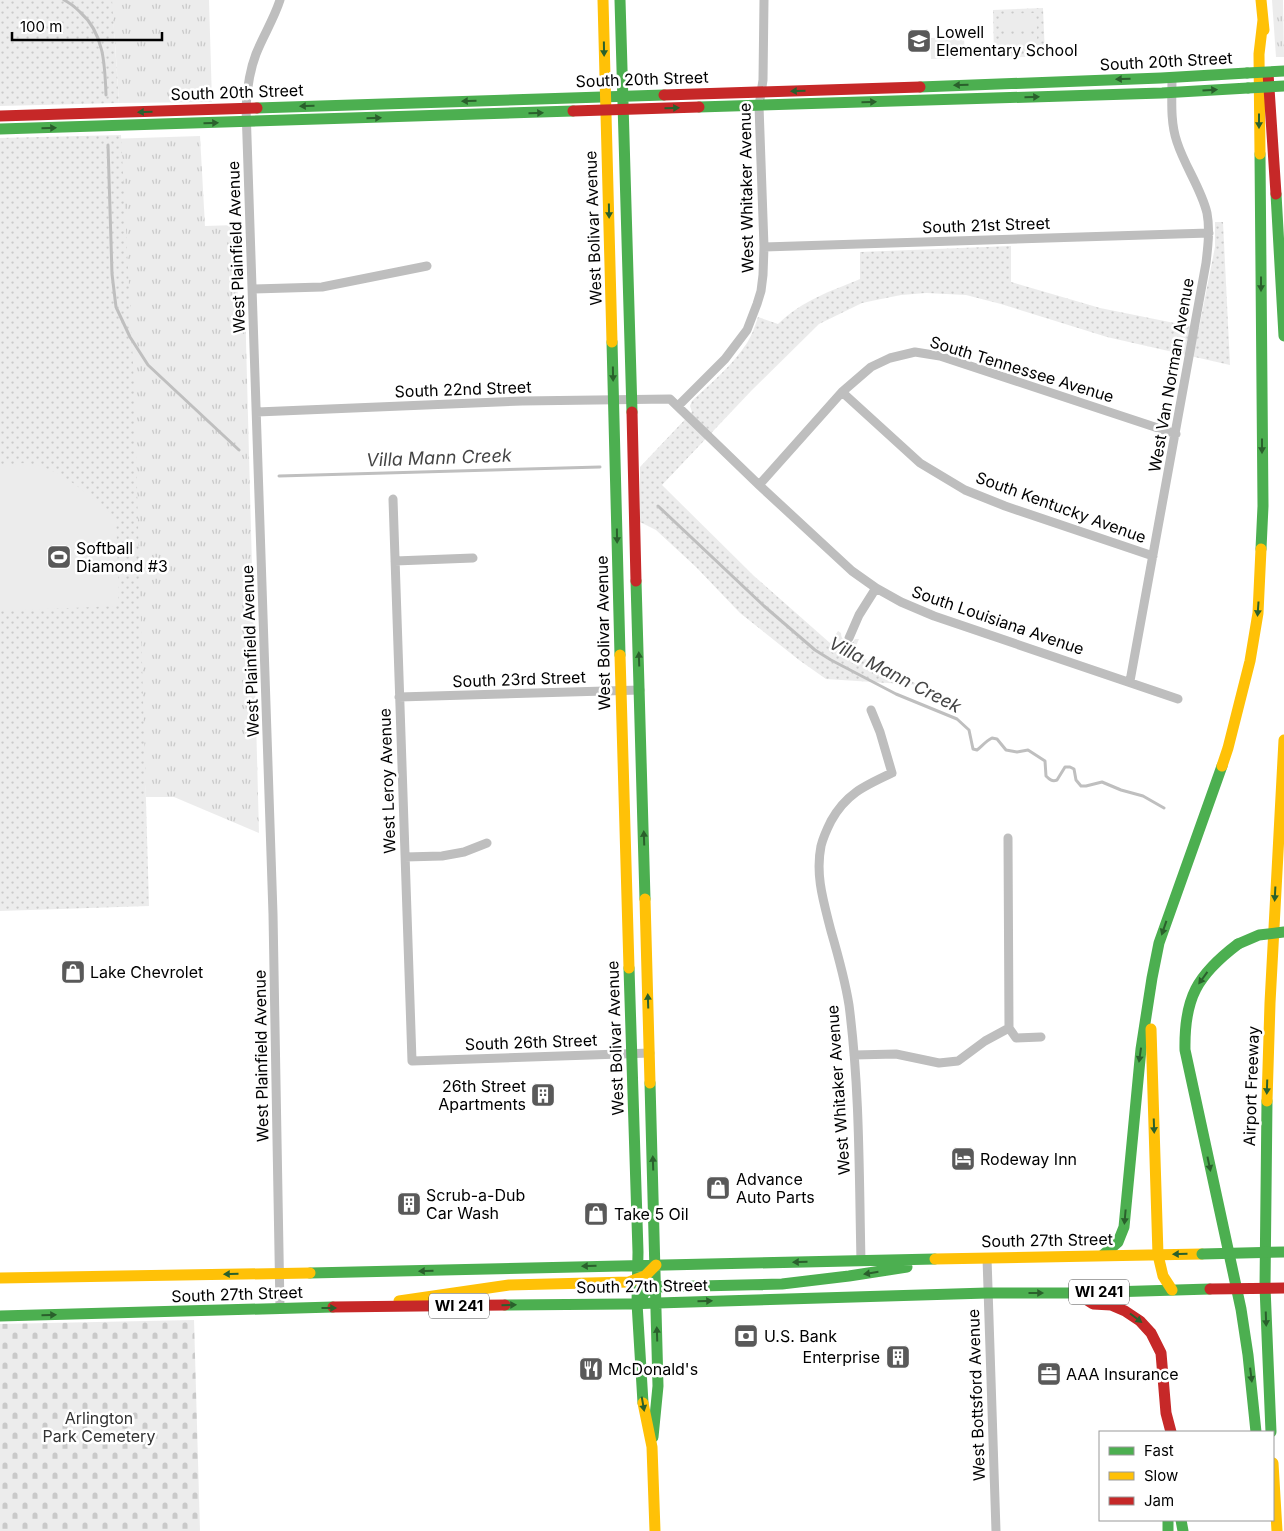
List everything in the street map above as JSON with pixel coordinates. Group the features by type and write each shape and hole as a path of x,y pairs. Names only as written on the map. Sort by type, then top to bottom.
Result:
{"main road":[{"name":"West Bolivar Avenue","path":"603,0 636,1187 637,1303 642,1399 652,1447"},
{"name":"West Bolivar Avenue","path":"620,0 656,1264 658,1386 652,1447"},
{"path":"1261,0 1267,53 1284,336"},
{"path":"1103,1256 1118,1242 1124,1226 1137,1078 1152,972 1159,943 1228,748 1250,661 1258,613 1263,506 1259,54 1263,20"},
{"name":"South 20th Street","path":"0,116 1172,78 1284,71"},
{"name":"South 20th Street","path":"0,130 1172,92 1284,86"},
{"name":"Airport Freeway","path":"1271,1431 1264,1266 1266,1115 1272,943 1284,740"},
{"path":"626,875 645,874"},
{"path":"1256,1431 1249,1363 1240,1309 1187,1060 1184,1032 1189,1005 1201,979 1215,963 1238,944 1259,935 1284,932"},
{"path":"1152,972 1150,1013 1158,1255 1163,1276 1172,1290"},
{"path":"636,1187 654,1187"},
{"name":"South 27th Street","path":"0,1278 388,1272 656,1264 1284,1252"},
{"path":"637,1303 645,1292 656,1287 793,1283 871,1273 954,1259"},
{"path":"349,1308 509,1285 637,1281 648,1274 656,1264"},
{"name":"South 27th Street","path":"0,1316 280,1308 656,1303 987,1293 1284,1288"},
{"path":"1076,1293 1093,1304 1111,1304 1125,1310 1140,1321 1151,1333 1161,1353 1163,1366 1166,1413 1164,1431"},
{"path":"1166,1413 1171,1431"},
{"path":"652,1447 655,1531"},
{"path":"1274,1501 1277,1531"}],"street":[{"name":"West Plainfield Avenue","path":"280,0 274,18 256,54 247,84 246,108 273,914 280,1308"},
{"name":"West Whitaker Avenue","path":"678,406 725,359 747,330 760,291 763,276 764,247 759,106 764,36 764,0"},
{"name":"West Van Norman Avenue","path":"1130,681 1176,434 1206,263 1209,233 1204,203 1174,133 1172,78"},
{"name":"South 21st Street","path":"764,247 1209,233"},
{"path":"252,289 322,288 426,266"},
{"name":"South Tennessee Avenue","path":"759,485 842,392 871,367 890,358 915,352 940,356 1176,434"},
{"name":"South Kentucky Avenue","path":"842,392 920,464 959,486 1005,506 1153,556"},
{"name":"South 22nd Street","path":"257,412 522,401 670,398"},
{"name":"South Louisiana Avenue","path":"670,398 759,485 843,563 876,588 901,602 934,616 1130,681 1178,699"},
{"name":"West Leroy Avenue","path":"394,500 412,1060"},
{"path":"396,561 473,558"},
{"path":"849,638 859,615 876,588"},
{"name":"South 23rd Street","path":"399,697 640,690"},
{"name":"West Whitaker Avenue","path":"861,1261 858,1120 854,1055 848,1002 819,880 821,844 828,826 842,804 862,788 892,774 872,710"},
{"path":"1008,838 1009,1028 1016,1038 1041,1037"},
{"path":"405,857 442,856 464,852 487,843"},
{"path":"854,1055 896,1054 939,1063 958,1061 985,1041 1009,1028"},
{"name":"South 26th Street","path":"412,1060 650,1054"},
{"name":"West Bottsford Avenue","path":"987,1258 996,1531"}],"green space":[{"path":"0,0 112,0 119,103 0,106"},
{"path":"111,0 209,0 212,102 119,103"},
{"path":"1272,0 1283,0 1284,57 1276,57"},
{"path":"1043,8 1045,56 994,58 993,10"},
{"path":"1036,13 1037,29 1001,31 1000,14"},
{"path":"1037,34 1037,50 1001,52 1001,35"},
{"path":"964,37 965,58 931,59 930,38"},
{"path":"121,135 134,381 149,906 0,911 0,138"},
{"path":"200,136 205,226 236,225 238,302 245,303 259,833 174,797 146,797 131,594 77,140"},
{"path":"1215,222 1223,222 1230,365 1107,337 966,295 926,293 901,295 862,303 819,324 752,390 662,485 754,576 830,643 838,631 843,639 847,641 853,642 855,639 859,639 853,653 919,685 826,679 740,613 696,567 656,530 640,522 640,467 692,412 690,406 692,401 735,359 747,343 758,317 778,324 807,303 860,279 860,252 1011,246 1011,282 1100,308 1199,328 1215,247"},
{"name":"Softball Diamond #3","path":"21,463 41,466 61,476 90,496 116,519 119,595 116,606 0,611 0,467"},
{"name":"Arlington Park Cemetery","path":"194,1320 200,1531 0,1531 0,1324"}],"waterway":[{"path":"64,0 88,20 99,40 104,61 106,95"},
{"name":"Villa Mann Creek","path":"108,145 112,274 116,307 130,337 148,365 239,450"},
{"name":"Villa Mann Creek","path":"279,476 600,467"},
{"name":"Villa Mann Creek","path":"658,506 764,606 815,650 896,694 957,719 969,730 973,749 977,750 992,738 997,739 1006,750 1017,752 1028,750 1045,761 1046,776 1051,780 1057,780 1065,767 1070,767 1074,769 1076,780 1081,786 1102,782 1143,796 1164,808"}],"traffic: fast":[{"path":"620,0 632,412"},
{"path":"1247,73 1284,71"},
{"path":"920,87 1247,73"},
{"path":"1248,88 1284,86"},
{"path":"699,107 1162,93 1248,88"},
{"path":"257,108 664,95"},
{"path":"0,129 573,111"},
{"path":"1260,154 1263,506 1261,549"},
{"path":"1276,194 1284,336"},
{"path":"612,342 620,655"},
{"path":"636,581 645,899"},
{"path":"1103,1255 1118,1242 1124,1227 1141,1049 1159,943 1222,766"},
{"path":"1238,944 1259,935 1284,932"},
{"path":"1238,944 1212,966 1196,989 1187,1016 1185,1050 1241,1309 1256,1431"},
{"path":"629,968 638,1252 637,1303 643,1403"},
{"path":"650,1083 658,1386 653,1437"},
{"path":"1267,1101 1265,1287 1271,1431"},
{"path":"1202,1254 1284,1252"},
{"path":"310,1273 935,1259"},
{"path":"637,1303 645,1292 655,1287 782,1284 907,1267"},
{"path":"505,1305 625,1304 987,1293 1076,1293 1210,1289"},
{"path":"0,1316 333,1307"},
{"path":"1168,1521 1168,1531"},
{"path":"1181,1521 1183,1531"}],"traffic: slow":[{"path":"603,0 612,342"},
{"path":"1261,0 1264,30"},
{"path":"1260,154 1259,54 1263,20"},
{"path":"1222,766 1250,661 1258,613 1261,549"},
{"path":"620,655 629,968"},
{"path":"1267,1101 1270,1003 1284,740"},
{"path":"645,899 650,1083"},
{"path":"1151,1029 1158,1255 1163,1276 1172,1290"},
{"path":"935,1259 1202,1254"},
{"path":"399,1301 509,1285 629,1282 645,1276 656,1265"},
{"path":"0,1278 310,1273"},
{"path":"643,1403 652,1447 655,1531"},
{"path":"1274,1480 1277,1531"}],"traffic: jam":[{"path":"1268,73 1276,194"},
{"path":"664,95 920,87"},
{"path":"573,111 699,107"},
{"path":"0,116 257,108"},
{"path":"632,412 636,581"},
{"path":"1210,1289 1284,1288"},
{"path":"1076,1293 1093,1304 1111,1305 1125,1311 1140,1321 1151,1333 1161,1353 1166,1413 1171,1431"},
{"path":"333,1307 505,1305"}],"place":[{"name":"Lowell Elementary School","path":"919,41"},
{"name":"Softball Diamond #3","path":"59,557"},
{"name":"Lake Chevrolet","path":"73,972"},
{"name":"26th Street Apartments","path":"543,1095"},
{"name":"Rodeway Inn","path":"963,1159"},
{"name":"Advance Auto Parts","path":"718,1188"},
{"name":"Scrub-a-Dub Car Wash","path":"409,1204"},
{"name":"Take 5 Oil","path":"596,1214"},
{"name":"U.S. Bank","path":"746,1336"},
{"name":"Enterprise","path":"898,1357"},
{"name":"McDonald's","path":"591,1369"},
{"name":"AAA Insurance","path":"1049,1374"}]}
